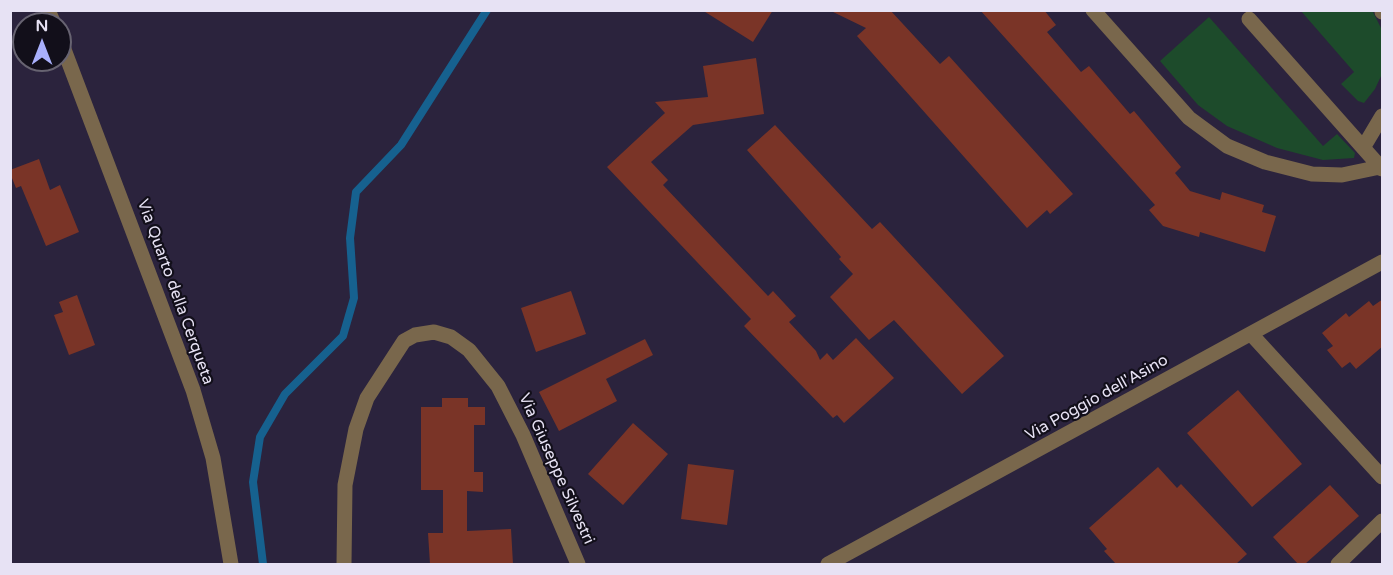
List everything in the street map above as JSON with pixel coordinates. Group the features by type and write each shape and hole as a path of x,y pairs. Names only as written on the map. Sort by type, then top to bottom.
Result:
{"street":[{"path":"1093,10 1189,118 1227,146 1264,162 1312,174 1342,175 1381,168"},
{"path":"1249,20 1381,168"},
{"name":"Via Quarto della Cerqueta","path":"72,71 193,390 213,458 231,564"},
{"path":"1363,148 1383,116"},
{"name":"Via Poggio dell'Asino","path":"828,564 1383,262"},
{"name":"Via Giuseppe Silvestri","path":"344,564 345,485 356,429 367,398 404,341 415,334 435,332 451,337 469,350 498,386 523,435 578,564"},
{"path":"1252,334 1383,477"},
{"path":"1338,564 1383,521"}],"green space":[{"path":"1372,10 1382,30 1382,74 1375,89 1364,103 1358,101 1341,84 1354,72 1301,11"},
{"path":"1209,17 1323,146 1337,134 1355,153 1354,158 1323,160 1277,148 1227,126 1198,105 1160,61"}],"building":[{"path":"702,10 773,10 753,42"},
{"path":"829,10 890,10 940,64 949,56 1073,194 1050,214 1047,210 1027,228 857,36 866,28"},
{"path":"980,10 1044,10 1056,25 1047,32 1081,72 1089,66 1130,114 1134,111 1181,167 1175,173 1190,191 1220,200 1222,192 1264,205 1262,212 1276,216 1265,252 1200,232 1199,237 1163,226 1149,210 1155,205"},
{"path":"756,58 764,114 693,125 651,162 668,180 663,185 768,296 773,291 796,316 789,322 816,351 820,360 827,353 833,360 856,338 894,378 844,423 837,415 833,418 744,326 751,319 607,167 665,113 655,102 708,97 703,66"},
{"path":"775,125 872,229 880,222 1004,356 962,394 894,320 869,340 830,297 853,274 839,259 841,257 747,150"},
{"path":"39,159 50,190 60,185 79,232 46,246 21,186 16,188 10,173 10,170"},
{"path":"571,291 586,334 536,352 521,308"},
{"path":"77,295 95,345 69,355 54,315 63,312 59,302"},
{"path":"1383,299 1383,346 1356,369 1350,362 1342,368 1327,350 1333,346 1322,333 1346,313 1349,317 1369,301 1373,306"},
{"path":"645,339 653,355 606,379 617,401 559,431 539,392"},
{"path":"1238,390 1302,464 1252,507 1187,433"},
{"path":"442,398 468,398 468,407 485,407 485,425 474,425 474,472 483,472 483,492 467,491 467,531 511,529 513,564 430,564 428,533 443,533 443,490 421,490 421,407 442,407"},
{"path":"633,423 668,454 623,505 588,474"},
{"path":"688,464 734,470 727,525 681,519"},
{"path":"1158,467 1177,488 1181,484 1247,554 1236,564 1116,564 1104,551 1107,549 1089,528"},
{"path":"1330,485 1359,516 1305,564 1298,564 1273,537"}],"waterway":[{"path":"263,564 253,482 260,437 285,394 343,336 354,298 350,238 356,192 401,145 487,10"}]}
